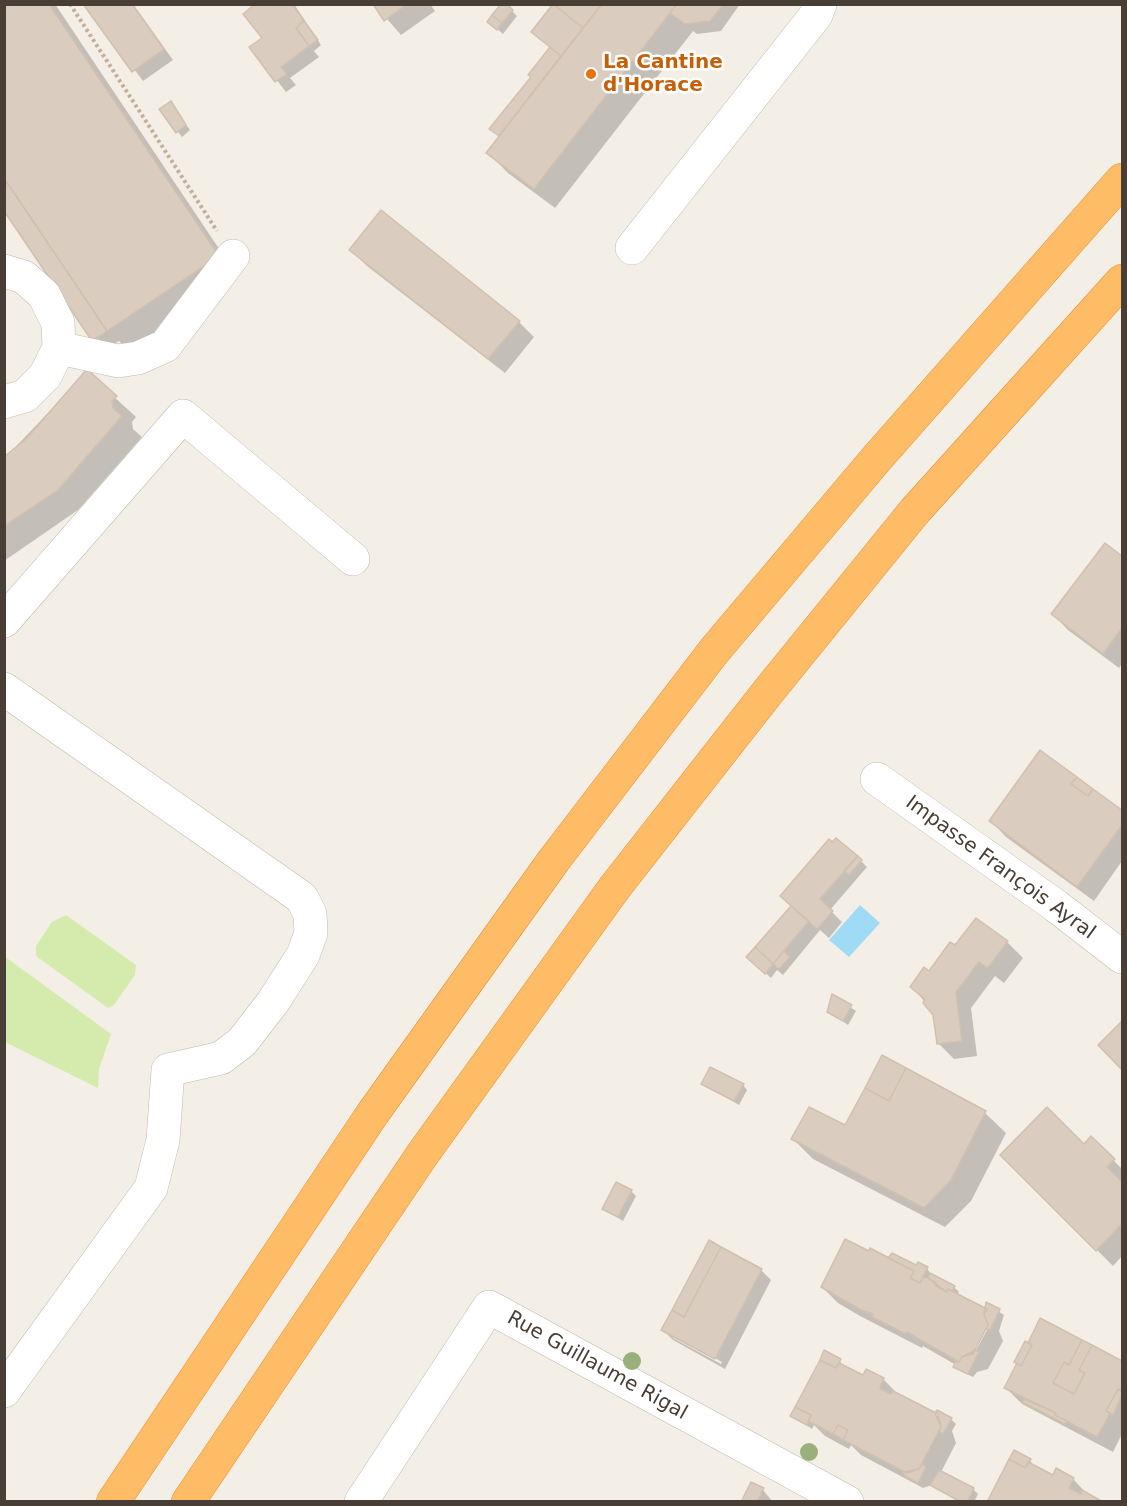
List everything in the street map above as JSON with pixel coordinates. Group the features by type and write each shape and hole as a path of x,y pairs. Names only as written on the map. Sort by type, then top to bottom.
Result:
{"highway":[{"path":"113,1502 373,1113 554,860 714,651 885,449 1122,180"},
{"path":"1072,237 1122,186"},
{"path":"188,1502 422,1155 615,887 766,693 914,512 1122,281"},
{"path":"192,1502 214,1462"}],"street":[{"path":"632,248 816,15 820,4"},
{"path":"59,348 118,361 138,358 165,346 233,256"},
{"path":"4,271 24,277 44,295 58,323 59,348 45,376 25,396 4,402"},
{"path":"4,621 183,416 353,559"},
{"path":"4,689 302,898 310,914 311,933 303,955 273,1002 242,1042 221,1058 168,1070 163,1140 151,1188 4,1391"},
{"name":"Impasse François Ayral","path":"877,779 1056,906 1122,957"},
{"name":"Rue Guillaume Rigal","path":"361,1502 489,1307 847,1502"}],"path":[{"path":"70,4 233,256"}],"green space":[{"path":"66,915 136,965 135,975 114,1005 108,1008 36,956 36,946 52,922"},
{"path":"4,956 111,1034 99,1069 98,1088 5,1042"}],"water":[{"path":"860,905 880,923 849,957 829,940"}],"building":[{"path":"4,4 49,4 219,256 107,331 6,181 4,183"},
{"path":"83,4 132,4 164,49 132,72"},
{"path":"255,4 292,4 304,21 296,28 309,46 281,67 287,74 275,82 249,47 262,38 243,14"},
{"path":"373,4 407,4 384,21"},
{"path":"501,4 507,4 513,10 502,23 492,15"},
{"path":"553,4 583,28 561,56 531,32"},
{"path":"553,4 602,4 583,28"},
{"path":"602,4 677,4 534,189 486,153"},
{"path":"677,4 724,4 710,21 685,24 670,13"},
{"path":"492,15 502,23 497,30 487,22"},
{"path":"304,21 318,40 309,46 296,28"},
{"path":"550,47 561,56 499,136 489,129 531,77 528,75"},
{"path":"171,101 186,125 176,133 159,109"},
{"path":"6,181 107,331 92,341 4,211"},
{"path":"381,210 520,321 488,359 349,250"},
{"path":"87,369 117,396 112,401 113,408 122,416 58,490 4,526 4,457 27,438"},
{"path":"1105,543 1122,556 1122,628 1103,654 1051,614"},
{"path":"1040,750 1077,777 1071,784 1088,796 1093,789 1122,810 1122,825 1077,887 989,821"},
{"path":"1077,777 1093,789 1088,796 1071,784"},
{"path":"836,838 858,856 820,899 833,911 817,929 780,896 829,839 832,842"},
{"path":"858,856 862,860 849,875 844,871"},
{"path":"791,906 809,921 773,964 755,947"},
{"path":"976,918 1008,941 988,968 979,962 956,992 962,1041 937,1044 933,1015 923,1003 925,999 910,987 924,967 929,971 950,942 955,945"},
{"path":"755,947 773,964 765,974 746,957"},
{"path":"784,951 790,957 779,969 773,964"},
{"path":"832,994 852,1005 843,1021 827,1012"},
{"path":"1122,1021 1122,1070 1098,1045"},
{"path":"882,1055 906,1068 889,1101 865,1088"},
{"path":"710,1067 744,1084 734,1101 701,1084"},
{"path":"906,1068 986,1111 951,1180 924,1208 791,1139 809,1107 845,1125 865,1088 889,1101"},
{"path":"1047,1107 1084,1144 1091,1136 1115,1159 1107,1167 1122,1182 1122,1224 1096,1251 1000,1155"},
{"path":"616,1182 632,1190 618,1217 602,1209"},
{"path":"845,1239 869,1251 870,1248 914,1271 910,1278 920,1283 923,1277 928,1278 947,1292 948,1289 987,1309 984,1314 988,1325 973,1354 962,1357 959,1362 907,1332 906,1334 872,1317 873,1314 861,1310 821,1287"},
{"path":"709,1240 721,1247 684,1317 672,1310"},
{"path":"721,1247 762,1269 715,1359 661,1330 672,1310 684,1317"},
{"path":"892,1253 916,1265 918,1262 928,1267 920,1283 910,1278 914,1271 888,1258"},
{"path":"930,1273 955,1286 952,1291 948,1289 947,1292 935,1285 936,1283 928,1278"},
{"path":"986,1302 1000,1309 990,1330 986,1329 988,1325 984,1314"},
{"path":"1040,1318 1082,1340 1069,1365 1064,1362 1053,1383 1074,1394 1085,1373 1079,1370 1092,1345 1122,1361 1122,1390 1118,1389 1106,1411 1110,1413 1097,1437 1055,1415 1056,1413 1004,1388 1017,1363 1021,1366 1032,1345 1028,1343"},
{"path":"1082,1340 1092,1345 1079,1370 1085,1373 1074,1394 1053,1383 1064,1362 1069,1365"},
{"path":"1025,1341 1032,1345 1021,1366 1014,1362"},
{"path":"824,1350 841,1359 836,1368 820,1360"},
{"path":"975,1350 979,1352 968,1374 953,1367 956,1361 959,1362 962,1357"},
{"path":"820,1360 836,1368 839,1363 863,1375 866,1369 884,1378 880,1388 891,1394 893,1391 938,1414 941,1427 919,1469 907,1473 843,1440 848,1430 838,1425 833,1434 808,1421 811,1415 795,1407"},
{"path":"1118,1389 1122,1395 1113,1415 1106,1411"},
{"path":"1024,1399 1056,1413 1055,1415 1067,1421 1065,1424 1022,1402"},
{"path":"795,1407 811,1415 807,1425 790,1416"},
{"path":"937,1410 952,1418 943,1434 939,1431 941,1427 935,1413"},
{"path":"838,1425 848,1430 843,1440 833,1434"},
{"path":"1014,1450 1031,1459 1025,1468 1009,1459"},
{"path":"1009,1459 1025,1468 1028,1462 1053,1475 1056,1468 1074,1478 1069,1488 1081,1494 1082,1490 1103,1502 987,1502"},
{"path":"922,1464 926,1467 918,1483 903,1475 904,1472 919,1469"},
{"path":"939,1470 974,1488 967,1502 961,1502 930,1485"},
{"path":"751,1482 764,1488 758,1500 741,1502"}],"place":[{"name":"La Cantine d'Horace","path":"591,74"}]}
